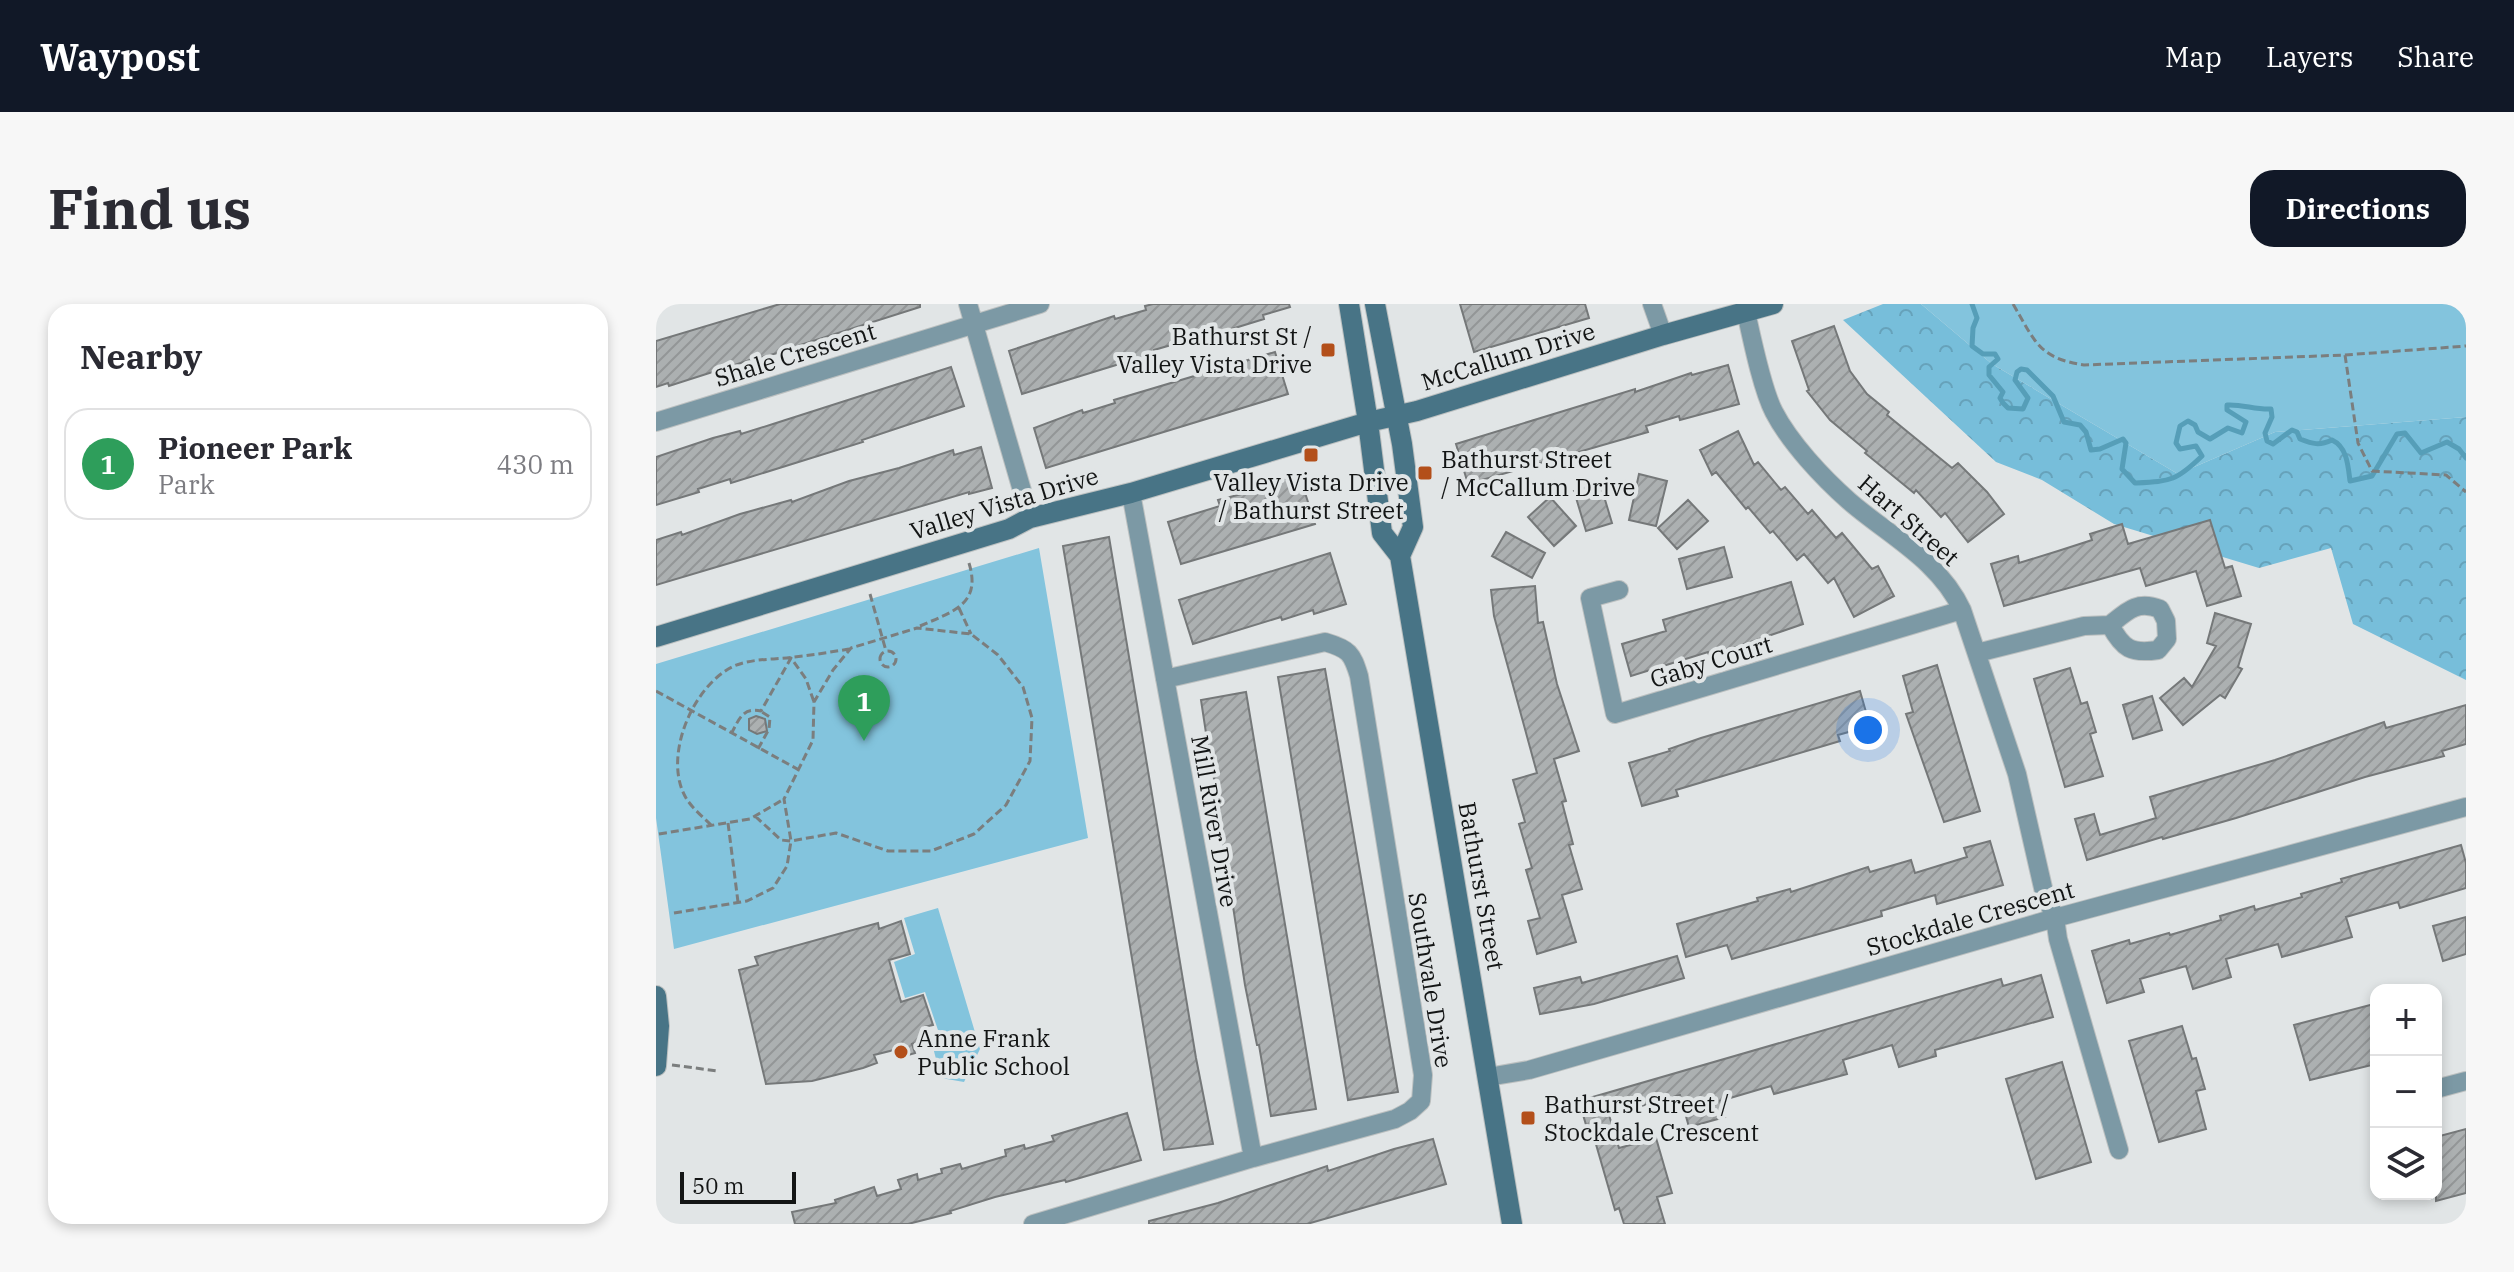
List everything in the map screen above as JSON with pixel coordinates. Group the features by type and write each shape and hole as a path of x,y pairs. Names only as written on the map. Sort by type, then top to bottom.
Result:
{"street":[{"path":"968,304 1030,518"},
{"name":"Shale Crescent","path":"656,422 1040,304"},
{"name":"Bathurst Street","path":"1349,304 1382,533 1400,556 1512,1224"},
{"name":"Bathurst Street","path":"1375,304 1397,416 1413,527 1400,556"},
{"path":"1652,304 1663,335"},
{"name":"McCallum Drive","path":"1368,422 1773,304"},
{"name":"Hart Street","path":"1746,312 1773,411 1795,444 1848,500 1913,548 1955,593 2017,774 2044,892 2055,918 2058,939 2119,1150"},
{"name":"Valley Vista Drive","path":"656,637 1009,529 1030,518 1131,493 1368,422"},
{"name":"Mill River Drive","path":"1131,493 1253,1158"},
{"name":"Gaby Court","path":"1619,590 1590,598 1615,714 1962,610"},
{"path":"1977,653 2084,626 2110,625"},
{"name":"Southvale Drive","path":"1033,1224 1395,1119 1421,1101 1423,1075 1359,676 1352,656 1341,646 1325,642 1165,679"},
{"name":"Stockdale Crescent","path":"1488,1077 1544,1066 2055,918 2466,807"},
{"path":"656,996 659,1026 656,1064"},
{"path":"2442,1087 2466,1081"}],"path":[{"path":"2013,304 2039,348 2062,362 2084,365 2345,355 2466,346"},
{"path":"2345,355 2358,443 2372,471 2446,475 2466,492"},
{"path":"711,825 685,797 678,766 680,734 704,688 732,667 757,659 791,658 851,648 917,628 959,608 971,593 973,575 970,565"},
{"path":"870,594 886,651"},
{"path":"755,816 781,840 836,833 888,851 931,851 974,834 1006,805 1030,761 1032,718 1023,687 998,655 971,634 959,608"},
{"path":"917,628 971,634"},
{"path":"814,702 833,670 851,648"},
{"path":"886,651 896,657 895,664 889,668 879,660 886,651"},
{"path":"659,834 755,816 784,799 813,740 814,702 806,679 791,658"},
{"path":"761,711 791,658"},
{"path":"656,691 799,770"},
{"path":"731,734 744,712 750,709 761,711 770,717 769,729 758,749"},
{"path":"674,913 747,901 773,888 787,866 791,841 784,799"},
{"path":"728,823 738,903"},
{"path":"656,1064 718,1071"}],"green space":[{"path":"1883,304 1921,304 1992,364 2178,474 2275,432 2466,417 2466,680 2353,624 2331,548 2259,568 2114,524 2042,480 1996,462 1843,320"}],"shaded area":[{"path":"1921,304 2466,304 2466,417 2275,432 2178,474 1992,364"},
{"path":"1039,548 1088,838 674,949 656,818 656,664"},
{"path":"938,908 980,1049 964,1082 941,1078 930,1036 939,1033 925,992 905,998 894,962 915,954 904,918"}],"building":[{"path":"780,304 920,304 920,307 801,347 669,386 668,383 656,387 656,341"},
{"path":"1289,304 1290,307 1263,315 1264,319 1154,350 1155,353 1022,394 1009,351 1114,316 1115,319 1146,310 1145,306"},
{"path":"1460,304 1585,304 1589,318 1474,352"},
{"path":"1834,326 1850,371 1867,394 1889,412 1887,415 1952,468 1958,463 2004,514 1968,542 1945,513 1941,517 1916,490 1914,493 1865,453 1867,451 1830,420 1807,391 1792,341"},
{"path":"1275,352 1288,394 1046,468 1034,428 1082,410 1083,413 1115,403 1114,400"},
{"path":"1728,365 1739,404 1680,420 1679,416 1646,426 1648,432 1468,484 1456,444 1635,389 1635,392 1691,373"},
{"path":"951,367 964,406 863,442 731,483 730,479 656,505 656,457 713,438 740,431 741,434"},
{"path":"1738,431 1754,465 1758,462 1781,490 1785,487 1808,514 1812,510 1836,538 1842,533 1872,569 1878,566 1894,596 1854,617 1834,578 1828,583 1804,554 1797,560 1773,531 1770,533 1748,507 1746,509 1716,472 1712,475 1700,450"},
{"path":"981,447 992,488 969,492 656,585 656,540 681,532 682,535 740,514 792,502 849,481 953,450 954,455"},
{"path":"1299,474 1315,524 1181,564 1168,522 1220,506 1218,500 1273,486 1272,483"},
{"path":"1639,474 1667,481 1656,526 1629,520"},
{"path":"1600,483 1612,523 1586,531 1574,491"},
{"path":"1550,497 1576,526 1554,546 1528,517"},
{"path":"1688,500 1708,521 1677,549 1658,528"},
{"path":"2210,520 2225,568 2232,566 2241,596 2207,606 2196,571 2146,586 2140,568 2004,606 1991,564 2018,556 2019,563 2092,540 2090,534 2122,524 2128,544"},
{"path":"1506,532 1545,553 1532,578 1492,556"},
{"path":"1109,537 1213,1144 1164,1150 1063,546"},
{"path":"1724,547 1732,577 1687,589 1679,559"},
{"path":"1330,553 1346,604 1314,614 1313,610 1282,620 1281,617 1193,644 1179,600"},
{"path":"1791,582 1803,624 1736,647 1709,655 1708,652 1631,676 1622,644 1666,631 1663,620"},
{"path":"1535,586 1538,623 1543,622 1557,684 1579,751 1554,759 1566,801 1562,802 1573,844 1569,845 1582,889 1562,895 1576,942 1537,954 1528,921 1540,918 1526,870 1532,868 1519,824 1525,822 1513,780 1537,773 1494,616 1491,590"},
{"path":"2215,613 2251,624 2238,667 2242,669 2225,698 2220,695 2183,725 2160,698 2184,678 2192,687 2216,646 2207,643"},
{"path":"1937,665 1980,811 1944,822 1906,714 1913,712 1903,676"},
{"path":"2070,668 2081,704 2087,702 2096,732 2090,734 2103,776 2065,787 2034,679"},
{"path":"1325,669 1398,1092 1348,1100 1278,677"},
{"path":"1860,691 1870,726 1838,735 1840,741 1676,790 1678,796 1642,806 1629,763 1701,738"},
{"path":"1246,692 1316,1109 1271,1116 1245,985 1222,834 1219,834 1213,805 1220,804 1201,700"},
{"path":"2152,696 2162,730 2133,739 2123,705"},
{"path":"2466,705 2466,744 2442,751 2444,756 2087,860 2075,819 2094,814 2100,835 2156,818 2150,797 2275,760 2384,722 2386,728"},
{"path":"756,716 765,719 767,731 757,734 749,730 749,719"},
{"path":"1990,841 2003,885 1937,904 1935,895 1881,911 1882,916 1732,959 1727,945 1686,957 1677,924 1868,867 1870,872 1911,860 1915,873 1967,857 1964,848"},
{"path":"2461,845 2466,863 2466,888 2400,908 2398,902 2346,917 2352,937 2282,957 2278,944 2226,959 2231,977 2193,989 2186,966 2140,979 2144,992 2107,1003 2092,951 2129,940 2130,944 2170,935 2221,920 2220,916 2302,897 2301,894 2342,882 2341,879"},
{"path":"2466,917 2466,954 2443,961 2433,926"},
{"path":"901,921 910,954 889,960 901,1002 923,995 933,1025 924,1027 929,1039 912,1044 915,1053 901,1057 898,1049 874,1055 877,1063 863,1068 812,1081 766,1084 739,970 758,965 755,957 878,923 879,929"},
{"path":"1677,956 1684,978 1594,1004 1540,1014 1534,988 1580,977 1582,983"},
{"path":"2041,975 2053,1017 1935,1050 1936,1056 1899,1067 1892,1045 1843,1060 1847,1074 1774,1094 1771,1086 1720,1101 1725,1117 1689,1127 1680,1095 1609,1115 1619,1148 1656,1138 1672,1193 1657,1197 1665,1224 1624,1224 1619,1208 1615,1210 1593,1134 1589,1135 1579,1101 2001,979 2003,986"},
{"path":"2370,1005 2370,1065 2310,1080 2294,1025"},
{"path":"2182,1026 2205,1089 2196,1091 2206,1129 2159,1142 2129,1041"},
{"path":"2062,1062 2091,1162 2036,1179 2006,1079"},
{"path":"1127,1113 1141,1160 1066,1182 995,1197 908,1224 795,1224 792,1212 836,1203 835,1200 874,1187 877,1196 901,1189 898,1180 917,1174 918,1180 960,1164 962,1169 1006,1156 1005,1150 1024,1145 1025,1149 1054,1141 1052,1136"},
{"path":"2466,1129 2466,1193 2442,1199 2442,1135"},
{"path":"1433,1139 1446,1184 1307,1224 1149,1224 1149,1221 1218,1203 1327,1166 1328,1171"}],"waterway":[{"path":"1972,304 1977,318 1972,346 1983,354 1995,354 1998,359 1989,367 1989,375 2003,392 2000,398 2003,403 2008,408 2023,409 2028,398 2015,380 2017,372 2027,370 2053,396 2064,422 2080,425 2086,432 2091,450 2123,439 2126,443 2122,469 2135,483 2173,478 2202,456 2196,446 2180,449 2176,443 2180,426 2188,421 2210,439 2228,428 2242,433 2246,422 2227,410 2227,405 2271,409 2272,417 2265,433 2267,441 2273,444 2292,430 2297,432 2300,439 2312,443 2332,440 2337,443 2344,452 2350,481 2372,476 2397,434 2405,433 2421,453 2447,442 2466,458"}],"place":[{"name":"Bathurst St / Valley Vista Drive","path":"1328,350"},
{"name":"Valley Vista Drive / Bathurst Street","path":"1311,455"},
{"name":"Bathurst Street / McCallum Drive","path":"1425,473"},
{"name":"Pioneer Park","path":"864,741"},
{"name":"Anne Frank Public School","path":"901,1052"},
{"name":"Bathurst Street / Stockdale Crescent","path":"1528,1118"}]}
